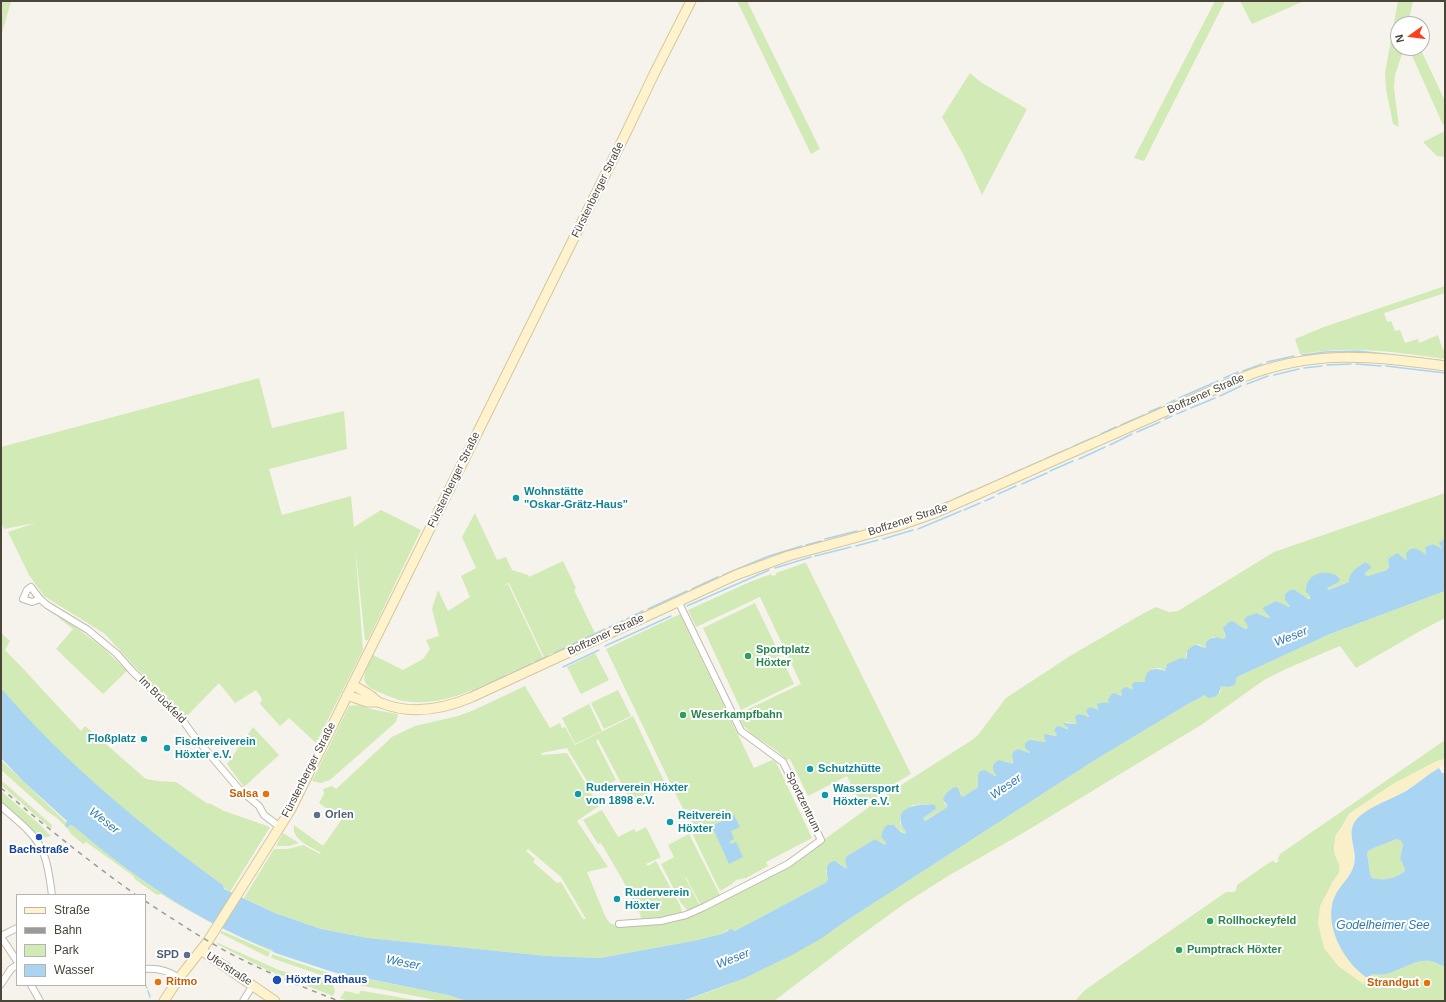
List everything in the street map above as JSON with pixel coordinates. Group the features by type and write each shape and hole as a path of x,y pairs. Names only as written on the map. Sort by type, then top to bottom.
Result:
{"main road":[{"name":"Fürstenberger Straße","path":"164,1001 179,978 212,934 274,838 298,795 691,1"},
{"name":"Boffzener Straße","path":"347,696 367,702 377,702 409,709 432,709 455,704 723,580 762,565 806,551 898,526 935,513 1230,383 1269,368 1298,361 1353,357 1384,358 1445,366"},
{"name":"Boffzener Straße","path":"352,685 371,696 377,702"},
{"name":"Uferstraße","path":"201,950 275,1001"}],"street":[{"name":"Im Brückfeld","path":"40,599 32,602 23,599 27,590 31,587 47,606 88,630 117,654 132,671 182,718 239,789 259,806 264,815 280,827"},
{"name":"Sportzentrum","path":"619,924 661,921 681,916 704,907 788,864 821,840 783,762 742,731 678,601"},
{"path":"1,806 35,837 40,845 44,856 52,894"},
{"path":"16,929 1,937 16,960"},
{"path":"1,984 11,969 16,966"},
{"path":"146,969 159,969 170,972 179,978"},
{"path":"243,1001 253,985"},
{"path":"32,986 40,1001"}],"green space":[{"path":"1,1 11,1 1,37"},
{"path":"737,1 747,1 820,149 811,154"},
{"path":"1215,1 1225,1 1144,161 1134,158"},
{"path":"1240,1 1304,1 1252,24"},
{"path":"1398,1 1413,1 1410,16 1395,16"},
{"path":"1390,45 1390,56 1401,56 1395,75 1394,88 1399,127 1393,124 1386,89 1385,73"},
{"path":"1412,56 1424,56 1445,101 1445,123 1443,125"},
{"path":"970,73 982,83 1027,109 982,195 964,156 942,117"},
{"path":"1445,131 1445,157 1437,156 1423,142"},
{"path":"1445,286 1445,293 1384,313 1387,322 1391,321 1395,331 1400,330 1405,343 1418,339 1419,343 1438,335 1443,350 1445,349 1445,359 1393,352 1362,350 1331,350 1300,354 1295,339 1324,327"},
{"path":"259,378 272,428 344,411 347,449 269,469 282,515 351,496 354,527 381,510 421,530 368,640 365,640 355,545 363,650 316,743 289,718 280,726 260,704 262,699 256,690 235,703 219,683 186,717 135,667 105,634 44,596 29,575 8,532 35,523 4,529 1,522 1,447"},
{"path":"1445,493 1445,539 1440,545 1442,549 1433,544 1425,547 1426,555 1406,561 1388,561 1389,567 1387,570 1368,576 1365,575 1365,573 1369,570 1363,563 1349,582 1327,590 1326,588 1337,583 1338,577 1308,599 1295,590 1290,590 1285,594 1285,600 1291,606 1288,607 1276,601 1262,608 1271,617 1268,618 1258,613 1247,629 1233,621 1224,633 1226,637 1224,639 1213,637 1206,642 1206,648 1198,644 1186,654 1187,658 1166,666 1165,671 1160,668 1152,669 1145,682 1134,682 1133,690 1121,696 1114,693 1109,704 1100,702 1099,710 1091,707 1088,717 1080,714 1077,724 1066,722 1067,729 1059,726 1054,731 1057,735 1050,734 1046,742 1043,743 1032,739 1030,753 1018,749 1014,751 1012,759 1013,764 1003,761 995,776 985,770 978,787 963,797 954,787 950,790 944,803 948,806 924,821 923,818 936,809 928,804 913,805 900,817 900,823 906,832 905,834 894,825 885,845 875,839 847,856 845,860 847,869 839,863 826,870 828,880 825,883 735,931 727,930 722,934 693,941 600,958 547,956 368,938 321,929 275,913 244,898 274,849 288,849 303,845 320,854 321,853 298,839 295,835 294,825 323,846 342,819 319,803 324,794 323,789 332,786 336,789 392,737 415,726 458,716 474,710 525,686 550,728 560,723 562,728 565,727 575,745 633,716 664,781 664,785 637,799 630,800 598,739 596,741 616,780 593,791 567,748 541,753 542,755 567,753 599,806 577,821 608,867 587,872 606,918 610,923 617,926 641,925 687,917 723,901 789,865 887,794 972,740 978,735 1006,698 1070,656 1156,607 1169,612 1178,611 1274,552","holes":["528,849 561,877 586,919 583,919 561,882 557,883 533,862 535,859 526,851"]},
{"path":"475,513 497,560 506,557 512,570 528,575 529,577 563,561 576,588 574,590 595,633 544,657 509,583 502,586 508,584 543,658 493,681 450,698 428,702 404,701 395,699 373,689 368,686 364,678 373,655 403,670 423,659 430,649 426,640 439,636 432,609 438,590 448,611 470,597 461,576 476,568 462,537"},
{"path":"806,563 911,774 888,789 882,789 883,793 862,807 847,776 808,796 790,759 786,760 777,751 755,737 741,722 738,714 801,684 760,597 696,627 688,610 752,581 771,574 772,576 776,575 776,573"},
{"path":"1445,591 1445,618 1356,668 1340,646 1264,680 1201,725 1023,833 948,876 904,904 774,1001 683,1001 715,990 762,970 832,931 1095,760 1188,704 1205,695 1220,693 1221,686 1235,685 1237,677 1330,634"},
{"name":"Sportplatz Höxter","path":"755,603 794,684 741,710 703,628"},
{"name":"Weserkampfbahn","path":"680,614 754,768 772,760 776,762 812,838 766,862 768,866 746,878 736,880 720,891 690,829 694,827 691,821 693,818 690,817 692,816 688,809 684,810 677,797 606,649"},
{"path":"60,616 101,646 127,671 103,694 56,649 73,629 59,618"},
{"path":"1,633 10,641 5,650 81,731 85,726 146,779 176,782 208,804 209,803 224,811 270,827 230,892 224,888 223,885 134,817 106,793 51,743 1,688"},
{"path":"595,653 609,680 581,694 567,667"},
{"path":"618,690 631,716 604,729 591,703"},
{"path":"589,704 602,731 575,744 562,718"},
{"path":"358,705 398,714 396,722 330,780 321,783 312,781 349,706"},
{"path":"253,727 279,755 244,787 227,764"},
{"path":"1445,740 1445,759 1437,761 1393,784 1349,814 1336,834 1334,848 1335,855 1340,866 1339,873 1332,883 1318,923 1363,983 1373,974 1388,974 1415,962 1432,961 1445,967 1445,1001 1075,1001 1085,990 1226,892 1234,892 1237,885 1270,862 1273,861 1276,863 1279,861 1278,859 1280,854"},
{"path":"1,760 67,823 65,826 1,770"},
{"path":"1,780 52,825 51,829 1,785"},
{"path":"1,791 51,836 42,838 1,803"},
{"path":"602,810 618,837 634,829 636,832 646,827 661,857 646,864 648,866 656,861 680,905 683,914 642,921 640,914 622,879 601,843 598,844 583,820"},
{"path":"70,825 119,863 167,897 218,926 188,910 161,894 157,895 86,842 83,844 71,834 67,828"},
{"path":"283,833 299,843 289,846 276,846"},
{"path":"689,834 721,897 701,906 685,877 700,906 689,912 681,903 661,864 674,857 668,845"},
{"path":"1397,839 1401,841 1403,845 1400,858 1405,869 1404,872 1388,879 1372,878 1367,855 1368,851"},
{"path":"222,931 270,952 268,957 220,933"},
{"path":"245,939 272,950 275,953"},
{"path":"218,943 279,970 333,985 335,991 333,996 265,969 217,944"},
{"path":"272,954 328,973 327,977 271,958"},
{"path":"347,975 448,995 466,1001 441,1001 353,984 353,981 346,978 345,976"},
{"path":"345,991 359,994 360,991 363,991 421,1001 349,1001 340,998"}],"sand":[{"path":"1445,759 1445,764 1440,766 1440,768 1400,794 1360,816 1352,828 1354,865 1331,914 1332,925 1338,944 1348,959 1362,975 1367,978 1363,984 1338,966 1324,948 1318,923 1320,906 1339,873 1340,866 1335,855 1334,848 1336,835 1353,811 1393,784 1437,761"}],"water":[{"name":"Weser","path":"1444,539 1445,591 1330,634 1237,677 1235,685 1228,687 1221,686 1216,696 1208,698 1205,695 1095,760 822,938 792,955 745,978 683,1001 466,1001 448,995 349,975 345,976 275,953 272,950 218,926 167,897 95,845 73,826 70,825 67,828 65,826 67,821 23,781 1,758 1,688 52,743 106,793 135,817 223,885 224,889 275,913 321,929 368,938 547,956 600,958 693,941 722,934 731,929 735,931 825,883 828,880 827,868 832,862 835,861 847,869 845,860 847,856 875,839 885,845 886,842 881,837 883,830 887,825 894,825 905,834 906,832 901,824 900,817 907,809 920,805 935,805 936,809 923,818 925,821 948,806 943,800 947,793 954,787 958,788 961,796 963,797 978,787 978,775 980,771 985,770 995,776 993,766 999,760 1013,764 1012,755 1014,751 1018,749 1030,753 1025,748 1027,741 1032,740 1046,742 1044,737 1045,734 1056,736 1057,734 1054,731 1056,727 1059,726 1067,729 1068,728 1064,723 1077,724 1075,717 1077,715 1081,714 1088,717 1089,716 1086,711 1087,709 1091,707 1099,710 1097,705 1101,703 1109,703 1108,699 1112,694 1114,693 1121,696 1121,690 1126,687 1133,690 1132,685 1134,682 1145,682 1146,675 1151,670 1158,669 1165,671 1167,664 1181,658 1187,658 1187,651 1193,646 1196,645 1206,648 1206,642 1212,638 1217,637 1224,639 1226,637 1223,628 1229,622 1233,621 1247,629 1248,626 1244,620 1246,617 1257,613 1268,618 1270,617 1262,608 1276,601 1289,607 1290,606 1285,600 1285,594 1290,590 1295,590 1310,599 1310,596 1306,592 1307,586 1309,580 1315,575 1327,573 1338,577 1340,580 1327,588 1328,590 1349,582 1352,573 1365,562 1370,565 1371,568 1365,573 1365,575 1368,576 1387,570 1389,567 1388,559 1397,553 1407,561 1406,553 1411,549 1416,549 1426,555 1425,547 1433,544 1442,549 1439,543"},
{"name":"Godelheimer See","path":"1439,768 1442,773 1445,773 1445,967 1432,961 1415,962 1388,974 1373,974 1367,978 1358,971 1343,952 1333,930 1331,918 1335,896 1353,869 1354,865 1355,854 1352,828 1358,818 1364,813 1406,791","holes":["1397,839 1401,841 1403,845 1400,858 1405,869 1404,872 1388,879 1372,878 1367,855 1368,851"]},
{"path":"734,815 740,827 731,831 734,839 729,842 731,844 736,842 743,857 729,864 712,826"}],"waterway":[{"path":"1302,355 1325,352 1358,351 1445,361"},
{"path":"1267,362 1294,356"},
{"path":"1243,371 1262,364"},
{"path":"1327,365 1351,364"},
{"path":"1356,364 1381,366"},
{"path":"1304,368 1322,366"},
{"path":"1386,366 1445,373"},
{"path":"1274,375 1299,369"},
{"path":"1224,378 1238,372"},
{"path":"1247,384 1268,376"},
{"path":"1179,398 1218,381"},
{"path":"1220,396 1241,386"},
{"path":"1191,408 1215,398"},
{"path":"1167,404 1175,400"},
{"path":"1149,412 1161,407"},
{"path":"1177,414 1186,410"},
{"path":"1121,425 1144,415"},
{"path":"1165,419 1172,416"},
{"path":"1137,432 1160,422"},
{"path":"1101,434 1116,427"},
{"path":"1110,445 1132,434"},
{"path":"1074,446 1095,437"},
{"path":"1079,459 1105,447"},
{"path":"1045,459 1068,449"},
{"path":"1027,467 1041,461"},
{"path":"1050,471 1073,461"},
{"path":"1005,477 1022,469"},
{"path":"1022,484 1047,473"},
{"path":"978,489 1001,479"},
{"path":"998,494 1016,486"},
{"path":"953,500 972,491"},
{"path":"985,501 994,497"},
{"path":"914,515 948,502"},
{"path":"964,510 980,503"},
{"path":"918,529 961,511"},
{"path":"866,529 908,517"},
{"path":"883,539 913,530"},
{"path":"825,539 857,531"},
{"path":"856,546 878,540"},
{"path":"806,545 821,541"},
{"path":"723,575 769,556 802,546"},
{"path":"815,556 851,547"},
{"path":"775,568 811,557"},
{"path":"687,606 769,570"},
{"path":"692,589 718,577"},
{"path":"648,609 687,591"},
{"path":"627,619 643,611"},
{"path":"605,646 671,616"},
{"path":"609,627 623,621"},
{"path":"554,653 605,629"},
{"path":"563,667 599,650"},
{"path":"535,662 548,656"},
{"path":"510,674 531,664"},
{"path":"469,693 505,676"},
{"path":"148,991 150,997"}],"railway":[{"path":"1,788 67,843 135,894"},
{"path":"146,902 231,954 284,979 339,1001"}],"place":[{"name":"Wohnstätte \"Oskar-Grätz-Haus\"","path":"516,498"},
{"name":"Sportplatz Höxter","path":"748,656"},
{"name":"Weserkampfbahn","path":"683,715"},
{"name":"Floßplatz","path":"144,739"},
{"name":"Fischereiverein Höxter e.V.","path":"167,748"},
{"name":"Schutzhütte","path":"810,769"},
{"name":"Salsa","path":"266,794"},
{"name":"Ruderverein Höxter von 1898 e.V.","path":"578,794"},
{"name":"Wassersport Höxter e.V.","path":"825,795"},
{"name":"Orlen","path":"317,815"},
{"name":"Reitverein Höxter","path":"670,822"},
{"name":"Bachstraße","path":"39,837"},
{"name":"Ruderverein Höxter","path":"617,899"},
{"name":"Rollhockeyfeld","path":"1210,921"},
{"name":"Pumptrack Höxter","path":"1179,950"},
{"name":"SPD","path":"187,955"},
{"name":"Höxter Rathaus","path":"277,980"},
{"name":"Ritmo","path":"158,982"},
{"name":"Strandgut","path":"1427,983"}]}
